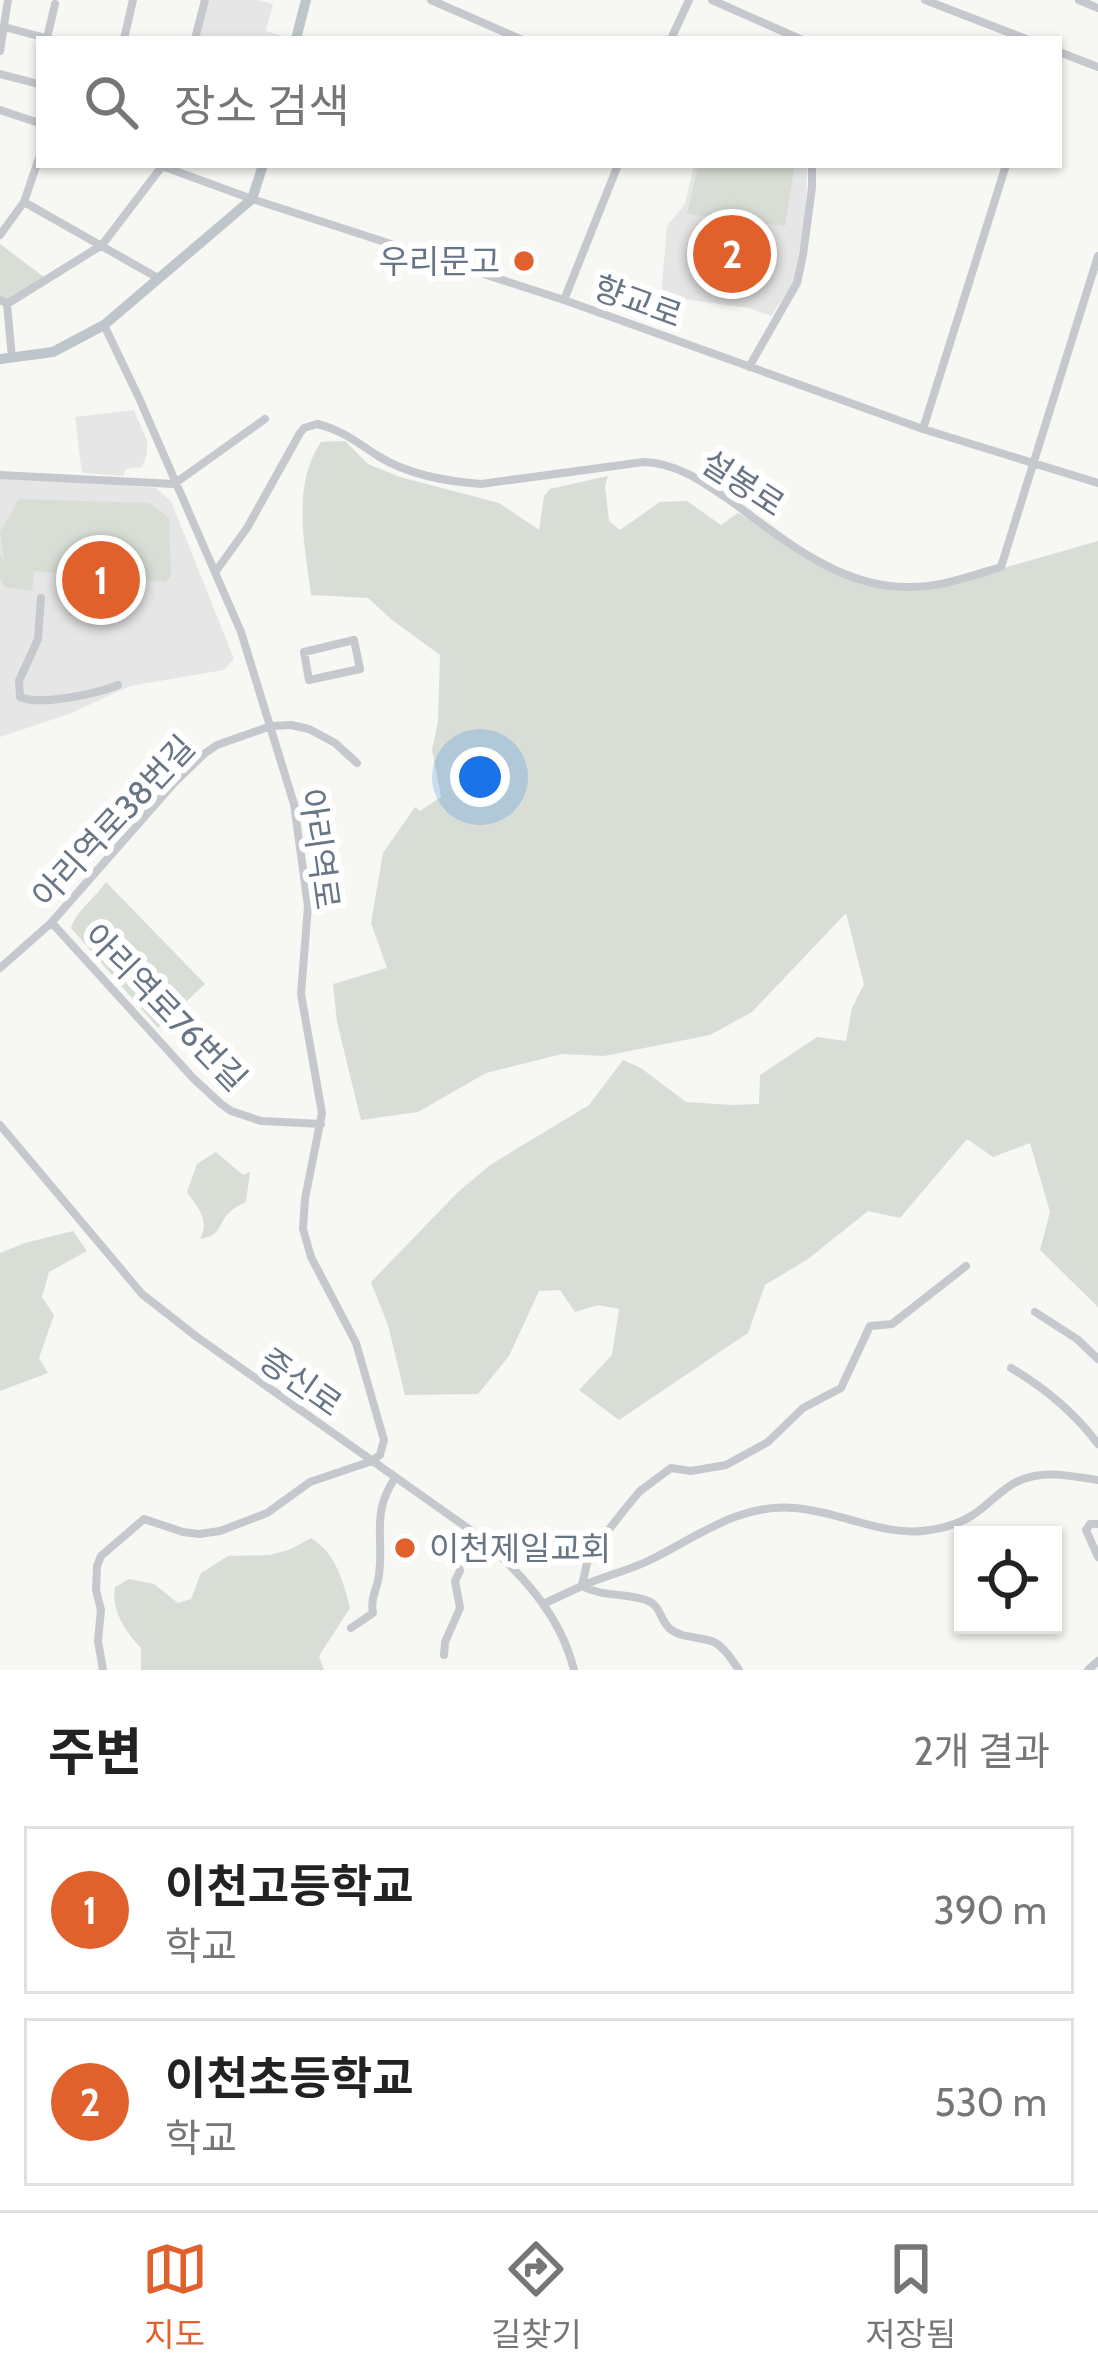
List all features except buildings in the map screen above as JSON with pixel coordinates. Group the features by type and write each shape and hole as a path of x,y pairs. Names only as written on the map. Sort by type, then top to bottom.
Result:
{"main road":[{"path":"297,36 306,0"},
{"path":"6,359 59,350 104,325 252,199 262,168"}],"street":[{"path":"0,51 8,0"},
{"path":"125,36 134,0"},
{"path":"196,36 205,0"},
{"path":"431,0 513,36"},
{"path":"672,36 689,0"},
{"path":"712,0 793,36"},
{"path":"925,0 1018,36"},
{"path":"1079,0 1098,8"},
{"path":"49,36 55,4"},
{"path":"4,27 37,36"},
{"path":"1062,53 1098,67"},
{"path":"0,74 36,83"},
{"path":"0,110 36,122"},
{"path":"0,235 24,202 36,167"},
{"name":"향교로","path":"102,245 160,168"},
{"name":"향교로","path":"170,168 564,300 923,429 1098,483"},
{"path":"564,300 617,168"},
{"path":"749,367 797,284 812,168"},
{"path":"923,429 1005,168"},
{"path":"24,202 158,278"},
{"path":"6,359 3,302 102,245"},
{"name":"설봉로","path":"215,572 247,528 300,433 317,424 358,441 407,471 455,482 481,484 644,462 663,464 699,478 838,574 868,584 911,587 1001,568 1098,256"},
{"name":"아리역로","path":"104,325 241,632 294,804 307,890 301,994 322,1101 303,1229 311,1257 348,1324 364,1365 384,1440 380,1455 372,1461"},
{"path":"0,475 174,484 265,419"},
{"path":"41,598 38,639 20,681 20,697 30,701 92,694 118,685"},
{"path":"354,640 360,669 309,680 304,652 354,640"},
{"path":"271,726 309,729 358,763"},
{"name":"아리역로38번길","path":"0,968 52,922 192,764 233,737 271,726"},
{"name":"아리역로76번길","path":"52,922 193,1078 231,1112 261,1121 321,1124"},
{"name":"증신로","path":"0,1124 142,1294 507,1561 543,1604 565,1642 574,1670"},
{"path":"582,1586 589,1556 640,1491 671,1468 691,1471 727,1466 769,1442 803,1408 841,1388 870,1326 892,1324 966,1266"},
{"path":"1035,1312 1098,1359"},
{"path":"1011,1368 1050,1394 1098,1444"},
{"path":"103,1670 97,1566 101,1556 144,1519 183,1532 220,1531 267,1514 310,1482 372,1461"},
{"path":"543,1604 652,1559 726,1519 762,1508 810,1510 918,1532 962,1520 1010,1484 1032,1476 1098,1480"},
{"path":"351,1628 373,1613 370,1599 380,1571 378,1519 395,1478"},
{"path":"1098,1524 1086,1530 1098,1557"},
{"path":"444,1655 460,1608 457,1555 476,1534"},
{"path":"582,1586 654,1604 675,1633 713,1642 739,1670"},
{"path":"1088,1670 1098,1661"}],"shaded area":[{"path":"208,0 257,0 273,4 266,31 282,36 200,36"},
{"path":"693,168 807,168 794,283 771,316 749,308 661,296 667,226 685,204"},
{"path":"697,168 795,168 785,226 687,214"},
{"path":"0,244 44,277 7,302 0,297"},
{"path":"134,410 147,441 142,467 125,469 124,476 82,473 75,417"},
{"path":"345,441 368,464 499,503 539,530 544,496 550,489 608,476 609,521 620,530 660,502 687,501 721,525 738,513 882,587 951,583 1098,541 1098,1307 1040,1250 1050,1212 1030,1143 993,1157 967,1139 900,1218 868,1211 808,1259 765,1285 748,1333 619,1420 579,1390 612,1355 619,1309 598,1305 575,1312 560,1290 539,1291 509,1356 478,1394 405,1395 388,1325 371,1282 458,1192 490,1165 589,1105 623,1060 686,1102 759,1104 760,1075 817,1037 846,1041 852,1008 864,984 846,913 752,1012 710,1035 604,1056 562,1054 486,1073 418,1112 361,1120 337,1022 333,984 387,968 371,923 383,853 415,807 420,811 441,797 432,750 438,722 440,655 368,598 311,595 302,517 306,478 321,442"},
{"path":"0,477 156,488 171,501 234,659 224,670 130,686 69,714 0,737"},
{"path":"19,499 149,503 169,518 171,577 165,582 34,571 32,591 5,587 0,578 0,553 4,560 0,532"},
{"path":"106,882 205,984 158,1028 71,928"},
{"path":"216,1152 243,1175 250,1172 246,1202 230,1212 216,1232 200,1239 203,1220 187,1192 197,1164"},
{"path":"73,1231 87,1251 49,1272 42,1297 54,1315 39,1358 48,1373 0,1391 0,1253"},
{"path":"311,1538 332,1560 350,1608 319,1656 324,1670 141,1670 141,1648 120,1620 115,1587 129,1579 154,1584 178,1603 191,1599 201,1573 228,1556 270,1555"}],"place":[{"name":"이천초등학교","path":"732,254"},
{"name":"우리문고","path":"524,261"},
{"name":"이천고등학교","path":"101,580"},
{"name":"이천제일교회","path":"405,1548"}]}
